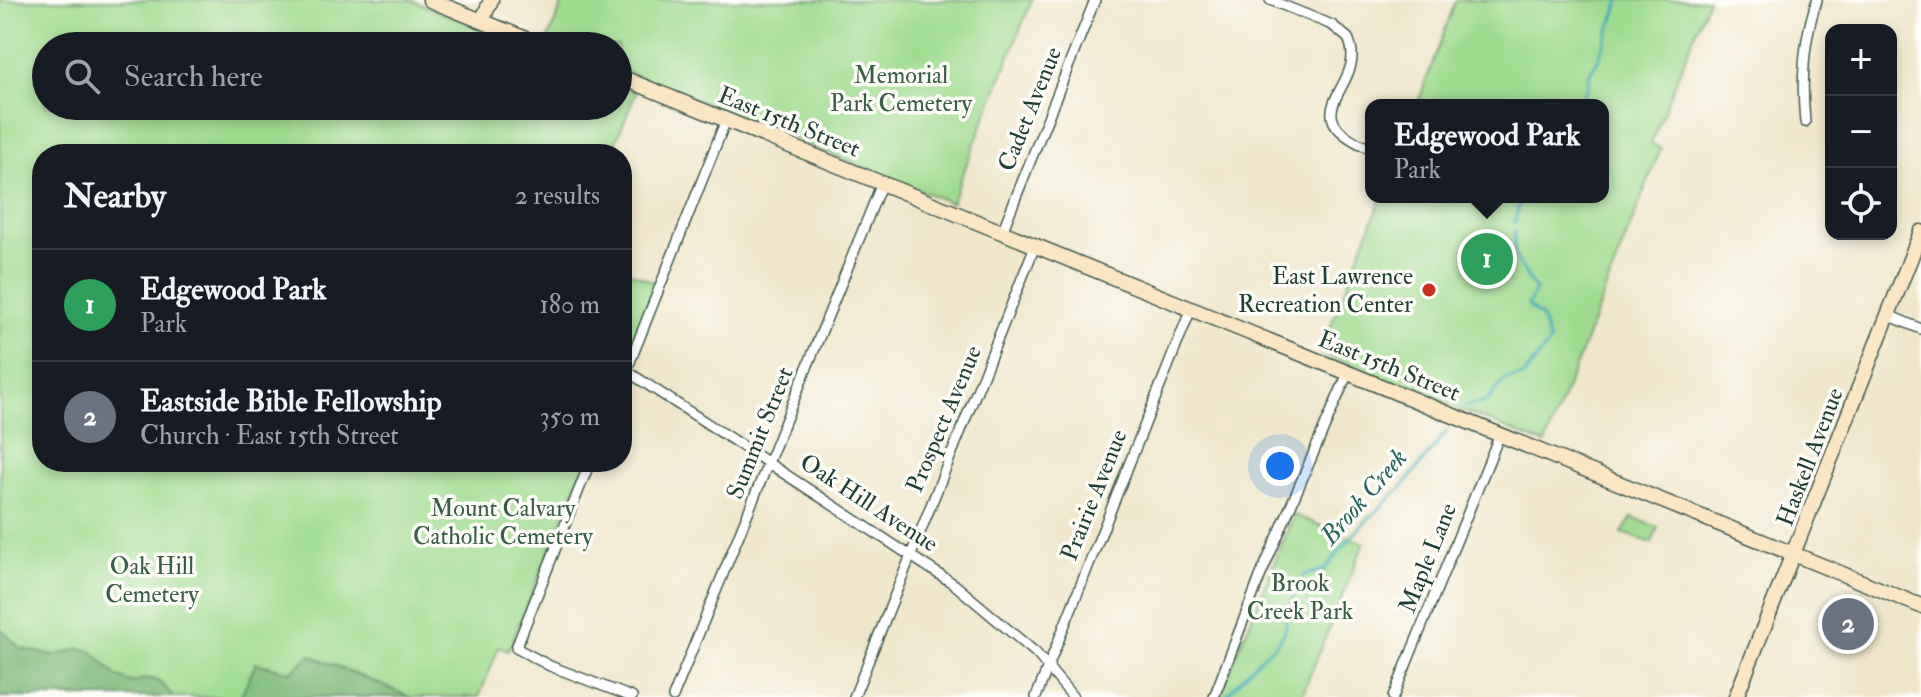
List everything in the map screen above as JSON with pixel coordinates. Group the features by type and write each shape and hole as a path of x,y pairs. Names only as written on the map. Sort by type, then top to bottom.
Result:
{"main road":[{"path":"430,0 509,32"},
{"path":"482,21 491,0"},
{"name":"East 15th Street","path":"632,82 1921,606"},
{"name":"Haskell Avenue","path":"1736,697 1921,232"}],"street":[{"name":"Cadet Avenue","path":"1002,232 1095,0"},
{"path":"1270,0 1332,25 1348,38 1350,64 1333,107 1333,122 1341,135 1365,146"},
{"path":"1805,122 1802,93 1805,49 1817,0"},
{"path":"632,349 726,120"},
{"name":"Summit Street","path":"673,697 882,183"},
{"name":"Prospect Avenue","path":"854,697 1035,246"},
{"name":"Prairie Avenue","path":"1036,697 1191,309"},
{"path":"1888,315 1921,329"},
{"path":"1214,697 1260,577 1348,373"},
{"name":"Oak Hill Avenue","path":"632,374 911,554 977,603 1048,665 1073,697"},
{"name":"Maple Lane","path":"1393,697 1500,434"},
{"path":"586,472 516,648 530,657 632,697"}],"green space":[{"name":"Oak Hill Cemetery","path":"0,0 411,0 490,32 32,32 32,120 625,120 615,144 32,144 32,472 582,472 508,651 499,647 479,697 0,697"},
{"name":"Memorial Park Cemetery","path":"564,0 1032,0 951,203 632,74 632,32 551,32"},
{"path":"1456,0 1708,0 1651,144 1661,148 1545,444 1320,353 1380,203 1609,203 1609,99 1419,99"},
{"path":"632,273 657,283 632,343"},
{"name":"Brook Creek Park","path":"1294,515 1364,543 1301,697 1219,697"},
{"path":"1632,518 1658,527 1652,543 1622,533"},
{"path":"0,628 20,648 54,656 81,648 93,652 116,676 133,683 145,679 156,680 173,697 0,697"},
{"path":"310,655 410,697 240,697 256,663 291,672"}],"waterway":[{"name":"Brook Creek","path":"1580,99 1587,90 1589,75 1599,58 1620,0"},
{"name":"Brook Creek","path":"1515,222 1522,203"},
{"name":"Brook Creek","path":"1465,406 1486,402 1505,379 1523,376 1550,342 1541,317 1528,306 1535,290 1515,256 1514,231"},
{"name":"Brook Creek","path":"1226,696 1284,633 1295,589 1304,575 1324,570 1360,527 1404,485 1447,431"}],"place":[{"name":"Edgewood Park","path":"1487,259"},
{"name":"East Lawrence Recreation Center","path":"1429,290"},
{"name":"Eastside Bible Fellowship","path":"1848,624"}],"park label":[{"name":"Mount Calvary Catholic Cemetery","path":"503,522"}]}
